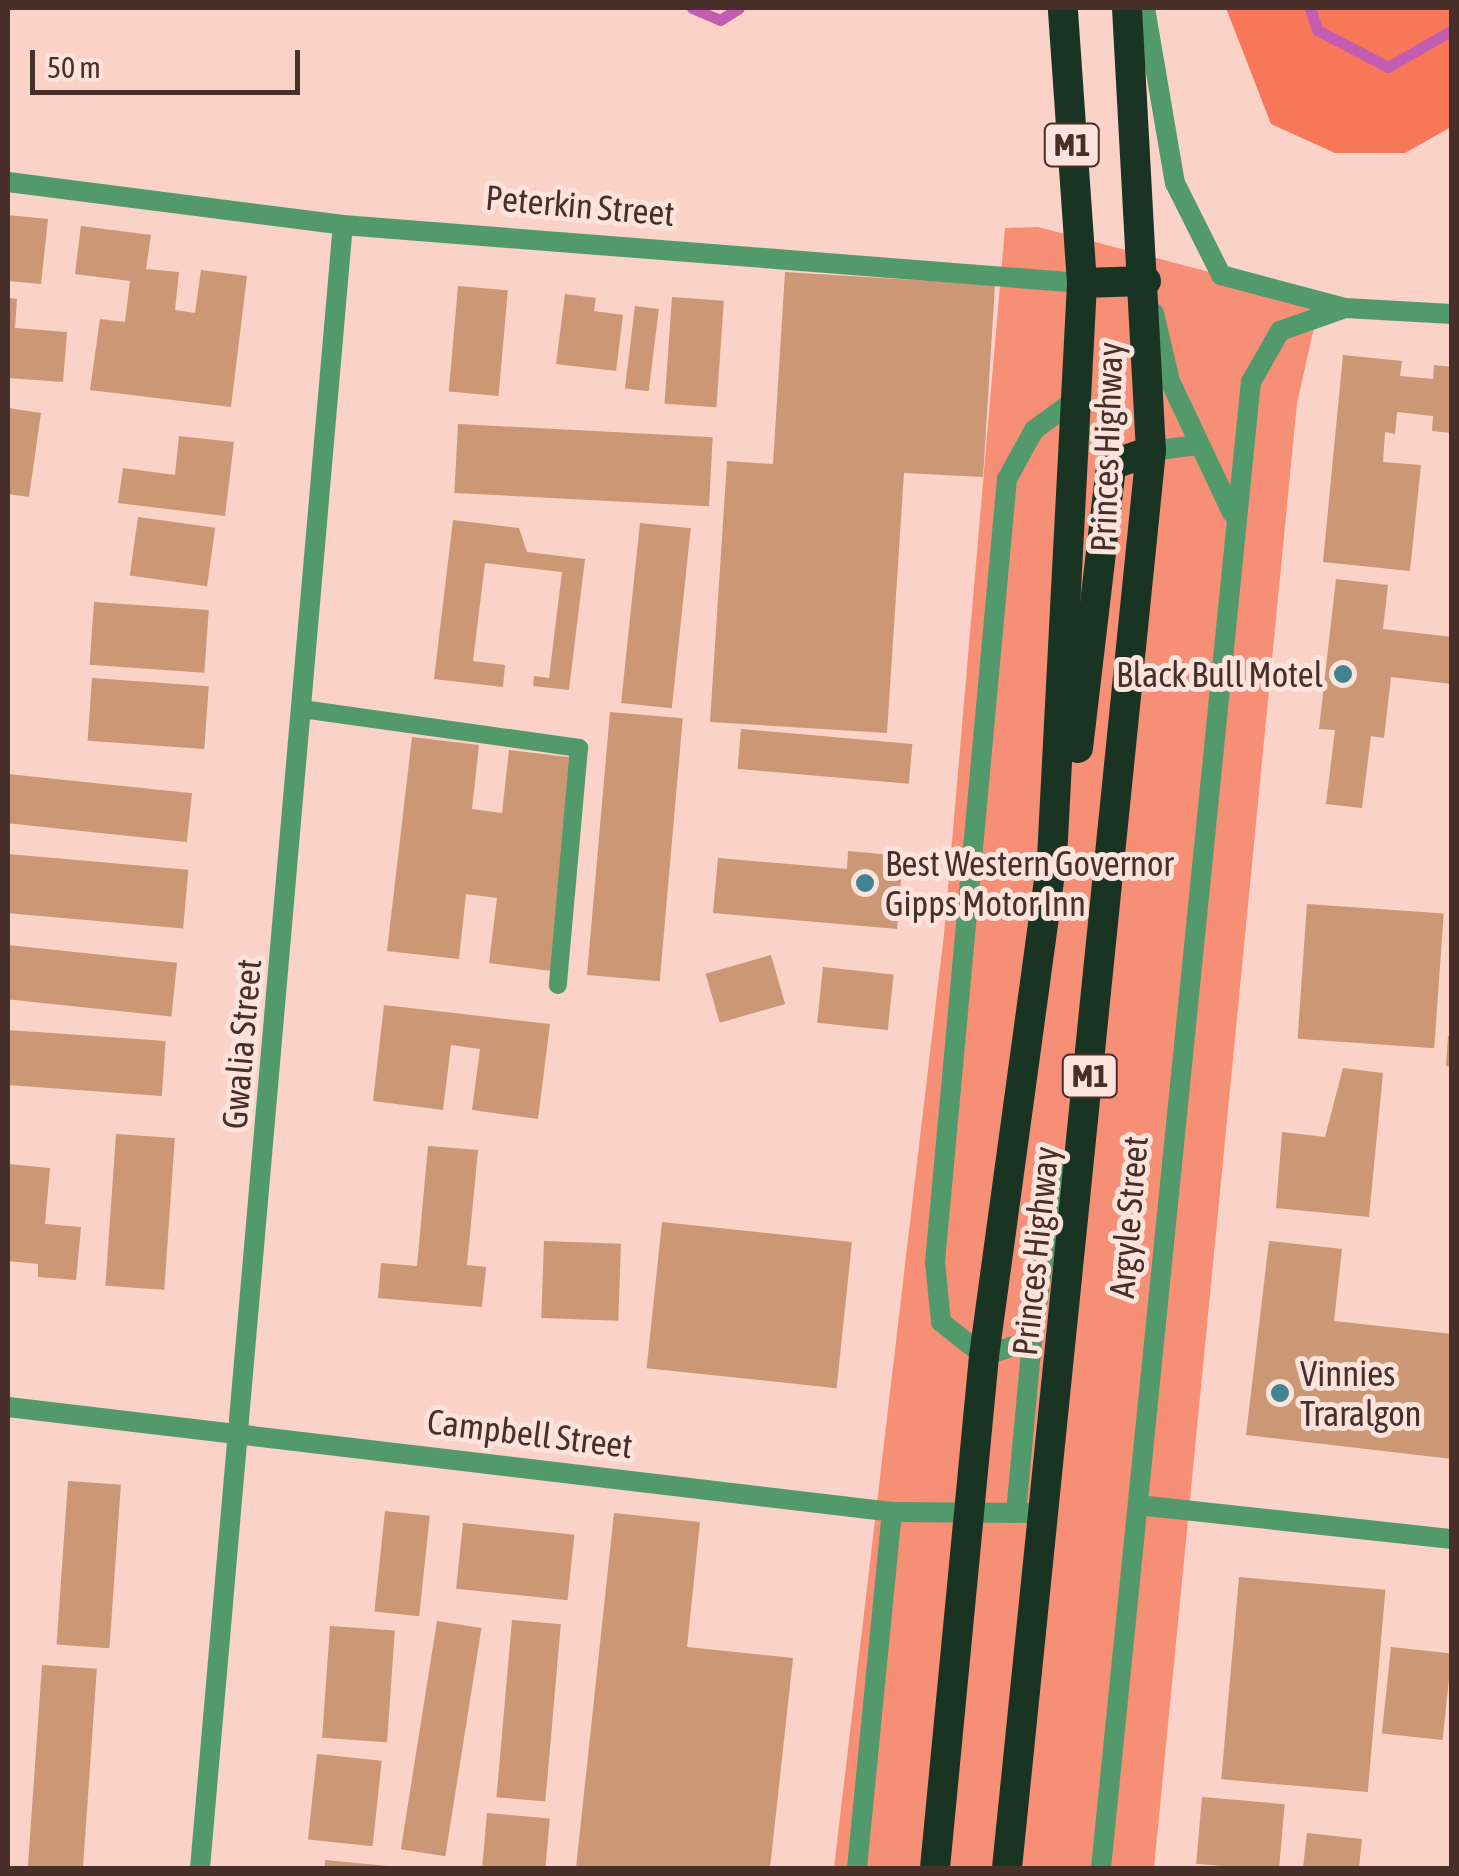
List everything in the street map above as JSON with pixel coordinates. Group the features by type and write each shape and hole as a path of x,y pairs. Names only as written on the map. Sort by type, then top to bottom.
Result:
{"highway":[{"name":"M1","path":"1064,8 1082,282"},
{"name":"M1","path":"1127,8 1146,282"},
{"name":"Peterkin Street","path":"1082,282 1146,282"},
{"name":"Princes Highway","path":"935,1868 984,1356 1052,858 1082,282"},
{"name":"Princes Highway","path":"1007,1868 1030,1513 1086,1136 1151,451 1146,282"},
{"path":"1052,858 1078,750 1112,465 1151,451"}],"street":[{"path":"1145,8 1193,233 1221,275 1345,308 1452,314"},
{"name":"Peterkin Street","path":"8,182 344,225 1082,282"},
{"name":"Gwalia Street","path":"200,1868 344,225"},
{"path":"1146,282 1170,381 1232,513"},
{"name":"Argyle Street","path":"1100,1868 1232,513 1251,382 1280,331 1345,308"},
{"path":"1032,1340 984,1356 940,1322 935,1262 1007,479 1034,430 1076,399"},
{"path":"1151,451 1198,445"},
{"path":"1030,1513 1032,1340 1051,1208 1086,1136"},
{"name":"Campbell Street","path":"8,1407 241,1429 892,1512 1030,1513"},
{"path":"1138,1506 1452,1538"},
{"path":"857,1868 892,1512"}],"lane":[{"path":"302,709 578,748 558,985"}],"shaded area":[{"path":"1226,8 1451,8 1451,127 1405,153 1335,153 1271,124"},
{"path":"1038,227 1320,301 1297,403 1154,1868 834,1868 944,934 1005,228"}],"building":[{"path":"8,215 48,219 41,284 8,281"},
{"path":"81,226 151,235 146,269 179,272 175,310 195,313 201,270 247,276 231,407 90,390 100,319 125,322 130,281 75,274"},
{"path":"785,272 995,285 983,477 904,473 887,733 710,722 727,461 773,464"},
{"path":"458,286 508,290 499,396 449,392"},
{"path":"565,294 596,298 594,311 623,315 616,371 556,364"},
{"path":"672,297 724,301 716,407 665,404"},
{"path":"8,298 17,299 15,328 67,332 63,382 8,378"},
{"path":"635,306 659,309 649,391 625,388"},
{"path":"1343,355 1402,361 1400,376 1433,379 1434,365 1452,367 1452,433 1432,431 1433,416 1397,412 1395,434 1385,432 1383,462 1421,465 1410,571 1323,562"},
{"path":"8,408 41,413 29,497 8,494"},
{"path":"458,424 713,437 709,506 454,493"},
{"path":"179,436 234,442 225,516 118,503 123,468 175,475"},
{"path":"138,517 215,528 207,586 130,575"},
{"path":"453,520 519,528 527,552 585,559 569,690 533,686 534,676 549,678 562,572 485,563 473,661 505,665 503,687 434,679"},
{"path":"640,523 691,528 672,708 621,703"},
{"path":"1336,579 1388,585 1383,629 1452,637 1452,684 1391,677 1384,738 1371,736 1362,808 1326,804 1335,730 1319,729"},
{"path":"94,602 209,610 204,673 90,665"},
{"path":"92,678 209,686 204,749 88,741"},
{"path":"610,712 683,718 660,981 587,975"},
{"path":"741,729 912,744 909,784 738,769"},
{"path":"412,737 479,745 472,809 502,813 509,750 576,758 552,971 489,963 497,898 466,894 459,959 387,951"},
{"path":"8,774 192,793 187,842 8,823"},
{"path":"848,851 903,856 897,929 713,913 718,858 847,869"},
{"path":"8,854 188,870 183,929 8,913"},
{"path":"1307,904 1444,914 1434,1048 1298,1039"},
{"path":"8,945 177,963 171,1016 8,999"},
{"path":"771,955 785,1004 720,1023 706,974"},
{"path":"823,967 894,974 888,1030 817,1023"},
{"path":"384,1005 550,1024 538,1119 472,1110 480,1049 451,1045 443,1110 373,1101"},
{"path":"8,1030 166,1041 162,1096 8,1085"},
{"path":"1448,1036 1452,1036 1452,1067 1446,1066"},
{"path":"1343,1068 1383,1073 1369,1217 1276,1208 1282,1132 1325,1137"},
{"path":"116,1134 175,1138 164,1290 105,1286"},
{"path":"428,1146 478,1150 467,1265 486,1267 482,1307 378,1298 381,1263 417,1266"},
{"path":"8,1164 50,1168 45,1224 81,1227 76,1280 38,1277 38,1264 8,1261"},
{"path":"662,1222 852,1242 837,1388 647,1368"},
{"path":"544,1241 621,1244 618,1321 541,1318"},
{"path":"1269,1241 1342,1249 1334,1321 1452,1334 1452,1459 1246,1435"},
{"path":"68,1481 121,1485 109,1648 57,1645"},
{"path":"385,1511 430,1516 419,1616 374,1611"},
{"path":"614,1513 700,1522 687,1647 793,1658 770,1868 576,1868"},
{"path":"463,1523 574,1535 567,1600 456,1589"},
{"path":"1239,1577 1385,1590 1368,1792 1221,1779"},
{"path":"512,1620 561,1624 545,1802 496,1797"},
{"path":"437,1621 481,1628 445,1856 401,1849"},
{"path":"330,1626 395,1631 387,1742 322,1738"},
{"path":"1391,1647 1452,1653 1443,1740 1382,1734"},
{"path":"42,1665 97,1669 83,1868 28,1868"},
{"path":"317,1754 382,1761 373,1846 308,1840"},
{"path":"1202,1797 1285,1804 1279,1868 1196,1864"},
{"path":"487,1813 550,1818 545,1868 482,1868"},
{"path":"1307,1833 1362,1839 1359,1868 1303,1868"},
{"path":"325,1860 388,1866 388,1868 325,1868"}],"waterway":[{"path":"692,8 720,20 739,8"},
{"path":"1310,8 1317,30 1388,67 1452,30"}],"place":[{"name":"Black Bull Motel","path":"1343,674"},
{"name":"Best Western Governor Gipps Motor Inn","path":"865,883"},
{"name":"Vinnies Traralgon","path":"1280,1393"}]}
